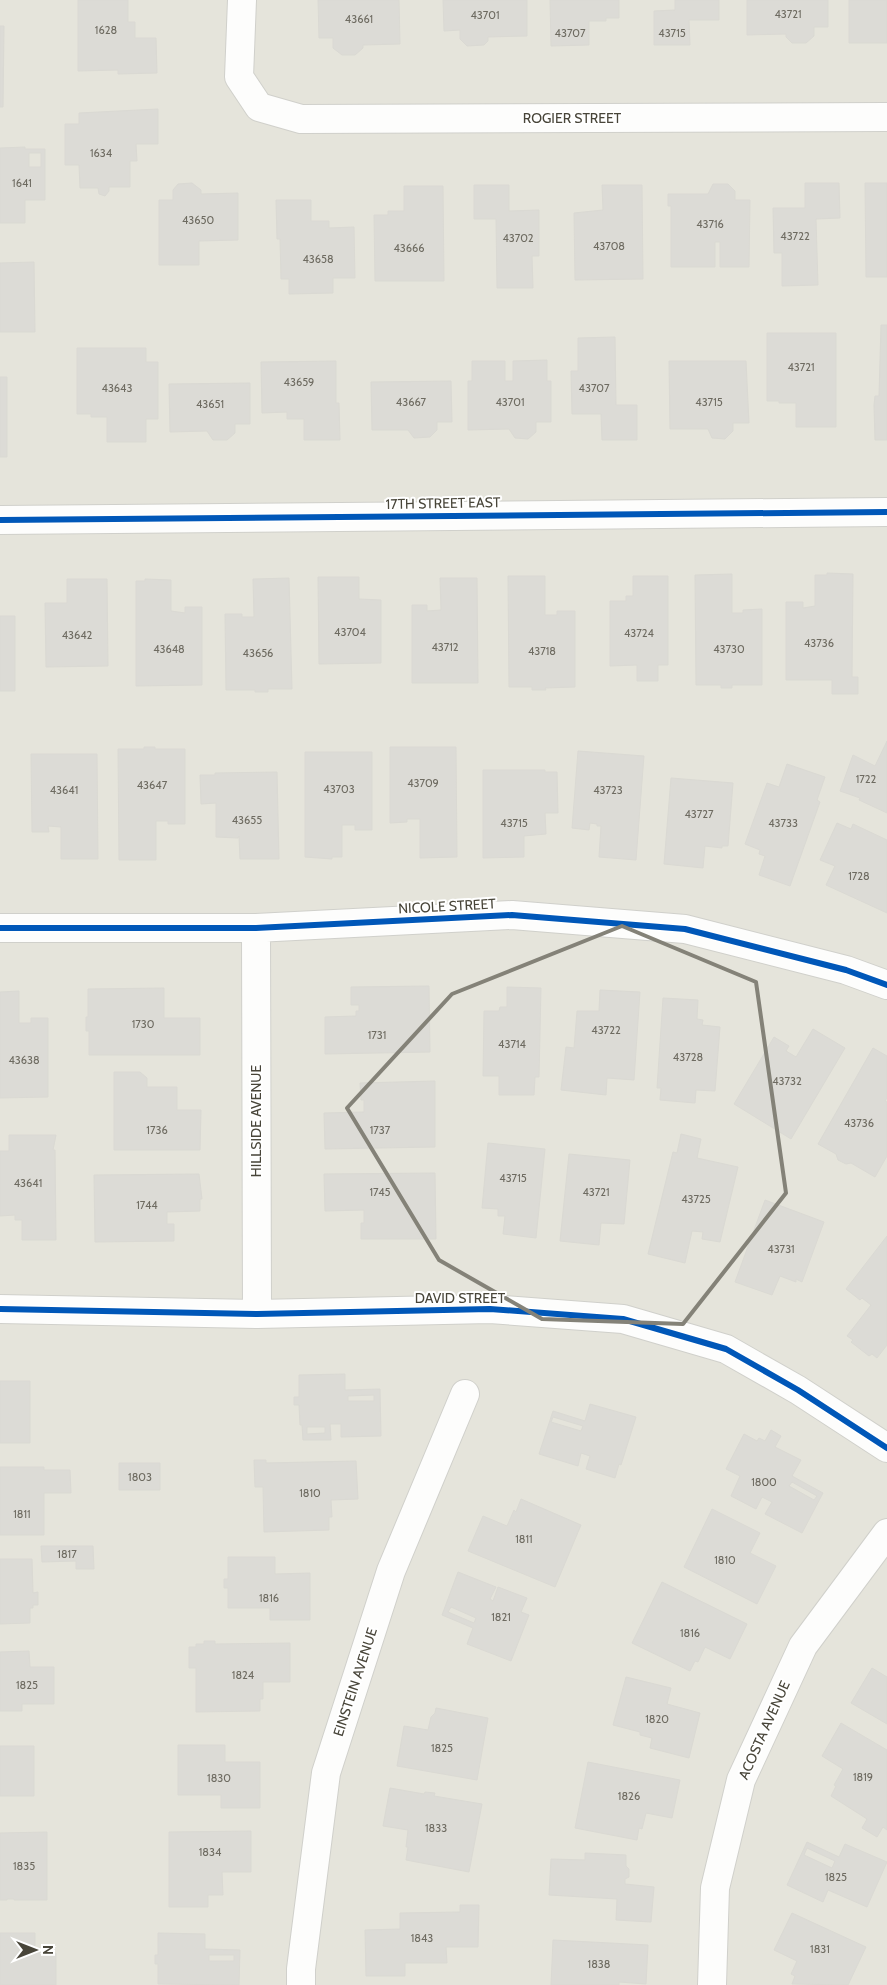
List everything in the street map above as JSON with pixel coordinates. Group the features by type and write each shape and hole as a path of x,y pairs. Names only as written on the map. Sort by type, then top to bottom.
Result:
{"street":[{"name":"ROGIER STREET","path":"242,0 239,77 259,107 301,119 887,117"},
{"name":"17TH STREET EAST","path":"0,520 887,512"},
{"name":"NICOLE STREET","path":"0,928 256,928 512,915 685,929 846,970 887,985"},
{"name":"HILLSIDE AVENUE","path":"256,928 257,1314"},
{"name":"DAVID STREET","path":"0,1309 257,1314 490,1309 624,1319 726,1349 798,1390 887,1448"},
{"name":"EINSTEIN AVENUE","path":"301,1985 301,1969 326,1773 391,1571 465,1394"},
{"name":"ACOSTA AVENUE","path":"712,1985 715,1888 741,1780 803,1646 887,1533"}],"highlighted area":[{"path":"622,926 756,982 786,1193 683,1324 542,1319 439,1260 347,1108 452,994"}],"shaded area":[{"path":"0,0 887,0 887,1985 0,1985"}],"building":[{"path":"78,0 128,0 128,22 135,22 135,38 156,38 157,73 118,74 118,70 78,71"},
{"path":"318,0 399,0 400,44 363,45 363,48 355,55 342,55 333,48 333,38 319,38"},
{"path":"443,0 527,0 527,36 488,37 488,41 484,45 467,46 460,39 460,30 444,31"},
{"path":"550,0 619,0 619,18 606,18 606,21 589,21 589,45 551,46"},
{"path":"675,0 719,0 719,20 689,20 690,45 654,45 654,11 675,10"},
{"path":"747,0 828,0 828,27 814,27 814,36 806,43 792,43 786,37 786,34 747,35"},
{"path":"849,0 887,0 887,43 849,43"},
{"path":"0,26 4,26 3,107 0,107"},
{"path":"158,109 158,144 136,144 137,161 130,161 130,187 109,187 109,191 105,196 99,194 98,188 80,188 79,165 65,165 65,124 79,124 79,113"},
{"path":"25,147 25,149 45,149 45,200 25,200 25,223 0,223 0,148","holes":["29,153 41,153 41,167 29,167"]},
{"path":"192,183 201,190 201,194 238,193 238,240 199,241 199,265 159,265 159,200 173,200 173,190 178,184"},
{"path":"805,183 839,183 840,218 816,219 818,285 782,286 782,253 774,253 773,208 805,208"},
{"path":"865,183 887,183 887,277 866,277"},
{"path":"713,184 728,184 735,191 735,200 750,200 749,267 720,267 720,242 715,242 715,267 671,267 671,206 668,206 668,194 708,194"},
{"path":"474,185 509,185 509,211 539,210 539,256 532,256 533,288 497,288 496,219 474,219"},
{"path":"602,185 642,185 643,279 575,280 574,213 603,210"},
{"path":"404,186 443,186 444,281 375,281 374,215 388,215 388,211 404,211"},
{"path":"276,200 311,200 311,221 329,221 329,228 354,227 355,278 333,278 333,293 289,294 289,279 281,279 280,239 277,239"},
{"path":"34,262 35,332 0,332 0,263"},
{"path":"881,325 887,325 887,440 875,440 874,405 875,396 879,396"},
{"path":"767,333 836,333 836,427 796,427 796,403 767,401"},
{"path":"615,337 616,405 637,405 637,440 602,440 601,414 572,414 571,371 578,371 578,338"},
{"path":"77,348 146,348 146,362 158,362 158,419 146,419 146,442 107,442 107,417 91,417 91,414 77,414"},
{"path":"547,360 547,381 551,381 551,422 536,422 536,432 528,439 515,438 509,429 468,430 468,381 472,381 472,361 505,361 505,381 513,381 513,361"},
{"path":"336,361 336,403 339,403 340,440 304,440 304,419 287,419 287,412 262,413 261,362"},
{"path":"669,361 746,361 749,423 733,423 733,431 725,439 712,438 708,429 670,429"},
{"path":"0,377 7,377 7,457 0,457"},
{"path":"451,381 452,422 437,422 437,430 430,437 414,438 408,430 372,430 371,382"},
{"path":"250,383 250,424 235,424 235,433 227,440 213,440 207,431 170,432 169,384"},
{"path":"827,573 853,574 852,677 858,677 858,694 832,694 832,680 786,680 786,602 803,602 803,608 815,606 815,575 827,575"},
{"path":"732,574 732,613 743,613 743,610 762,609 762,685 732,685 732,688 721,688 721,685 696,685 695,575"},
{"path":"508,576 545,576 545,615 557,615 557,611 575,611 575,687 532,690 532,687 509,687"},
{"path":"633,576 668,576 668,665 658,665 658,681 637,681 637,665 610,666 610,601 626,601 626,596 633,596"},
{"path":"318,577 359,577 359,599 381,600 381,663 319,664"},
{"path":"289,578 292,689 268,689 268,692 226,690 225,614 242,614 242,617 254,617 253,579"},
{"path":"440,578 477,578 478,683 412,683 412,605 427,605 427,611 441,610"},
{"path":"67,579 107,579 108,666 46,667 45,603 67,603"},
{"path":"145,579 171,580 171,611 185,613 185,607 202,607 202,685 136,686 136,581 145,581"},
{"path":"0,616 15,616 15,691 0,691"},
{"path":"887,741 887,813 859,800 860,798 840,791 853,755 875,766"},
{"path":"144,747 185,749 185,824 168,824 168,821 156,821 156,860 119,860 118,749 144,749"},
{"path":"390,747 456,747 457,857 420,858 420,819 407,819 407,822 390,823"},
{"path":"578,751 644,756 636,860 599,857 601,826 597,826 597,824 590,823 589,830 572,828"},
{"path":"305,752 372,752 372,830 355,830 355,825 342,825 342,857 332,857 332,859 305,857"},
{"path":"31,754 97,754 98,859 61,859 61,827 48,826 49,832 32,832"},
{"path":"787,764 825,777 817,800 820,802 790,886 759,875 765,856 759,854 760,850 745,844 767,783 779,787"},
{"path":"483,770 545,770 545,772 557,772 558,813 545,813 546,834 524,836 524,857 483,858"},
{"path":"277,772 279,859 240,859 239,836 238,838 216,837 216,803 201,804 200,775"},
{"path":"671,778 733,783 728,846 722,846 722,848 705,846 703,868 664,864"},
{"path":"837,823 851,829 853,824 887,840 887,913 826,885 835,866 820,860"},
{"path":"429,986 430,1052 325,1054 325,1017 356,1016 356,1011 359,1011 359,1005 351,1005 351,987"},
{"path":"507,987 541,988 539,1077 535,1077 534,1095 499,1095 499,1076 483,1076 484,1011 499,1011 500,1007 507,1007"},
{"path":"164,988 164,1018 200,1018 200,1055 89,1055 89,1031 86,1031 88,989"},
{"path":"600,990 640,992 634,1080 607,1078 606,1095 561,1090 566,1047 574,1048 577,1011 599,1011"},
{"path":"19,991 19,1023 31,1023 31,1018 48,1018 48,1097 0,1098 0,992"},
{"path":"663,998 698,1000 697,1019 703,1020 702,1025 720,1027 715,1091 696,1090 695,1103 660,1100 661,1088 657,1088"},
{"path":"813,1029 845,1048 791,1139 734,1104 774,1037 789,1046 786,1051 796,1057"},
{"path":"873,1048 887,1056 887,1098 885,1101 887,1102 887,1156 875,1177 851,1163 846,1164 838,1160 836,1154 818,1144"},
{"path":"114,1072 140,1072 147,1078 147,1087 177,1087 177,1110 201,1110 200,1150 114,1150"},
{"path":"435,1081 435,1147 325,1149 324,1113 364,1112 364,1100 361,1100 360,1083"},
{"path":"681,1134 701,1139 697,1158 738,1167 720,1242 702,1239 703,1232 692,1231 685,1263 648,1254 673,1152 677,1153"},
{"path":"9,1135 56,1135 53,1150 55,1150 56,1240 22,1240 22,1220 15,1220 15,1215 0,1216 0,1151 9,1151"},
{"path":"488,1143 545,1149 536,1238 503,1234 505,1216 498,1216 498,1209 482,1208"},
{"path":"569,1154 630,1160 624,1224 601,1223 599,1245 560,1241"},
{"path":"435,1173 436,1239 361,1239 361,1223 364,1223 364,1210 325,1211 324,1174"},
{"path":"199,1174 202,1199 200,1199 200,1211 167,1212 167,1224 174,1224 174,1241 95,1242 94,1175"},
{"path":"765,1200 824,1222 802,1282 796,1279 796,1282 780,1276 772,1295 735,1282"},
{"path":"887,1236 887,1345 877,1358 872,1354 869,1356 851,1342 853,1340 847,1336 871,1305 862,1298 860,1300 846,1289"},
{"path":"345,1374 345,1390 380,1389 381,1436 341,1437 341,1424 330,1424 331,1440 303,1440 299,1405 294,1405 294,1397 299,1397 299,1375","holes":["374,1395 374,1401 348,1401 348,1396","307,1427 325,1427 325,1433 307,1434"]},
{"path":"0,1381 30,1381 30,1443 0,1443"},
{"path":"590,1404 636,1417 615,1478 586,1469 590,1456 581,1453 578,1466 539,1454 553,1411 585,1421","holes":["553,1417 583,1426 581,1431 551,1422"]},
{"path":"771,1430 781,1436 775,1447 801,1460 792,1476 823,1493 802,1533 765,1514 772,1502 762,1497 756,1509 731,1496 740,1476 726,1469 744,1434 757,1441 759,1438 765,1441","holes":["792,1482 817,1496 814,1500 789,1486"]},
{"path":"254,1460 266,1460 266,1463 356,1461 358,1499 331,1500 332,1517 329,1517 329,1530 264,1532 263,1487 255,1487"},
{"path":"119,1463 160,1463 160,1490 119,1490"},
{"path":"0,1467 44,1467 44,1470 70,1470 71,1493 44,1493 44,1535 0,1535"},
{"path":"521,1499 581,1525 555,1587 468,1551 483,1516 507,1526 514,1510 516,1512"},
{"path":"712,1509 760,1533 750,1553 776,1566 757,1604 684,1567"},
{"path":"41,1546 93,1546 94,1569 76,1569 76,1561 42,1562"},
{"path":"228,1557 275,1557 275,1574 310,1573 310,1620 270,1620 270,1608 228,1608 228,1588 224,1588 224,1579 228,1579"},
{"path":"0,1559 32,1559 33,1593 38,1592 38,1605 33,1605 33,1608 30,1608 30,1623 0,1624"},
{"path":"458,1572 496,1587 490,1599 493,1601 498,1587 527,1598 521,1612 529,1615 511,1661 467,1644 473,1628 442,1615","holes":["451,1607 476,1618 474,1623 448,1612"]},
{"path":"662,1582 747,1624 730,1659 705,1647 698,1662 695,1661 690,1671 632,1643"},
{"path":"204,1641 215,1641 215,1644 290,1643 290,1682 263,1682 263,1699 260,1699 260,1711 196,1712 196,1668 189,1668 189,1647 196,1647 196,1644 204,1644"},
{"path":"29,1651 30,1667 54,1667 54,1704 22,1704 22,1711 0,1711 0,1652"},
{"path":"872,1668 887,1677 887,1724 851,1703"},
{"path":"626,1677 671,1688 667,1704 700,1713 689,1758 650,1748 652,1738 640,1735 640,1732 613,1725"},
{"path":"436,1708 488,1718 477,1780 397,1766 404,1726 428,1730 431,1717 435,1713"},
{"path":"841,1723 887,1750 887,1830 883,1827 877,1837 862,1828 867,1819 831,1796 836,1786 834,1785 843,1769 822,1756"},
{"path":"178,1745 225,1745 225,1762 260,1762 260,1808 221,1808 221,1795 178,1795"},
{"path":"0,1746 34,1746 34,1796 0,1796"},
{"path":"588,1762 680,1780 672,1818 646,1813 642,1829 639,1828 637,1840 575,1828"},
{"path":"390,1788 424,1794 425,1792 435,1793 434,1796 482,1804 469,1872 406,1860 408,1830 383,1826"},
{"path":"251,1831 251,1872 222,1872 223,1895 208,1895 208,1907 169,1907 169,1832"},
{"path":"47,1832 47,1900 0,1900 0,1833"},
{"path":"807,1842 839,1857 845,1844 887,1862 867,1907 828,1890 823,1902 787,1885","holes":["807,1848 835,1861 832,1868 804,1855"]},
{"path":"585,1853 626,1855 629,1877 625,1879 625,1884 654,1887 651,1922 616,1920 617,1899 549,1895 551,1859 585,1860"},
{"path":"460,1905 479,1905 478,1947 446,1947 447,1963 405,1963 405,1976 366,1976 365,1930 400,1929 400,1913 460,1912"},
{"path":"792,1913 866,1947 848,1985 792,1984 795,1976 791,1974 797,1961 774,1950"},
{"path":"0,1933 35,1933 35,1953 56,1953 56,1985 0,1985"},
{"path":"158,1933 205,1934 205,1949 240,1950 239,1985 158,1984 158,1964 155,1964 155,1955 158,1955","holes":["209,1955 234,1955 234,1961 209,1961"]},
{"path":"553,1940 648,1945 646,1984 619,1982 619,1985 551,1985"}],"cycle path":[{"path":"0,520 887,512"},
{"path":"0,928 256,928 512,915 685,929 846,970 887,985"},
{"path":"0,1309 257,1314 490,1309 623,1319 726,1349 798,1390 887,1448"}]}
